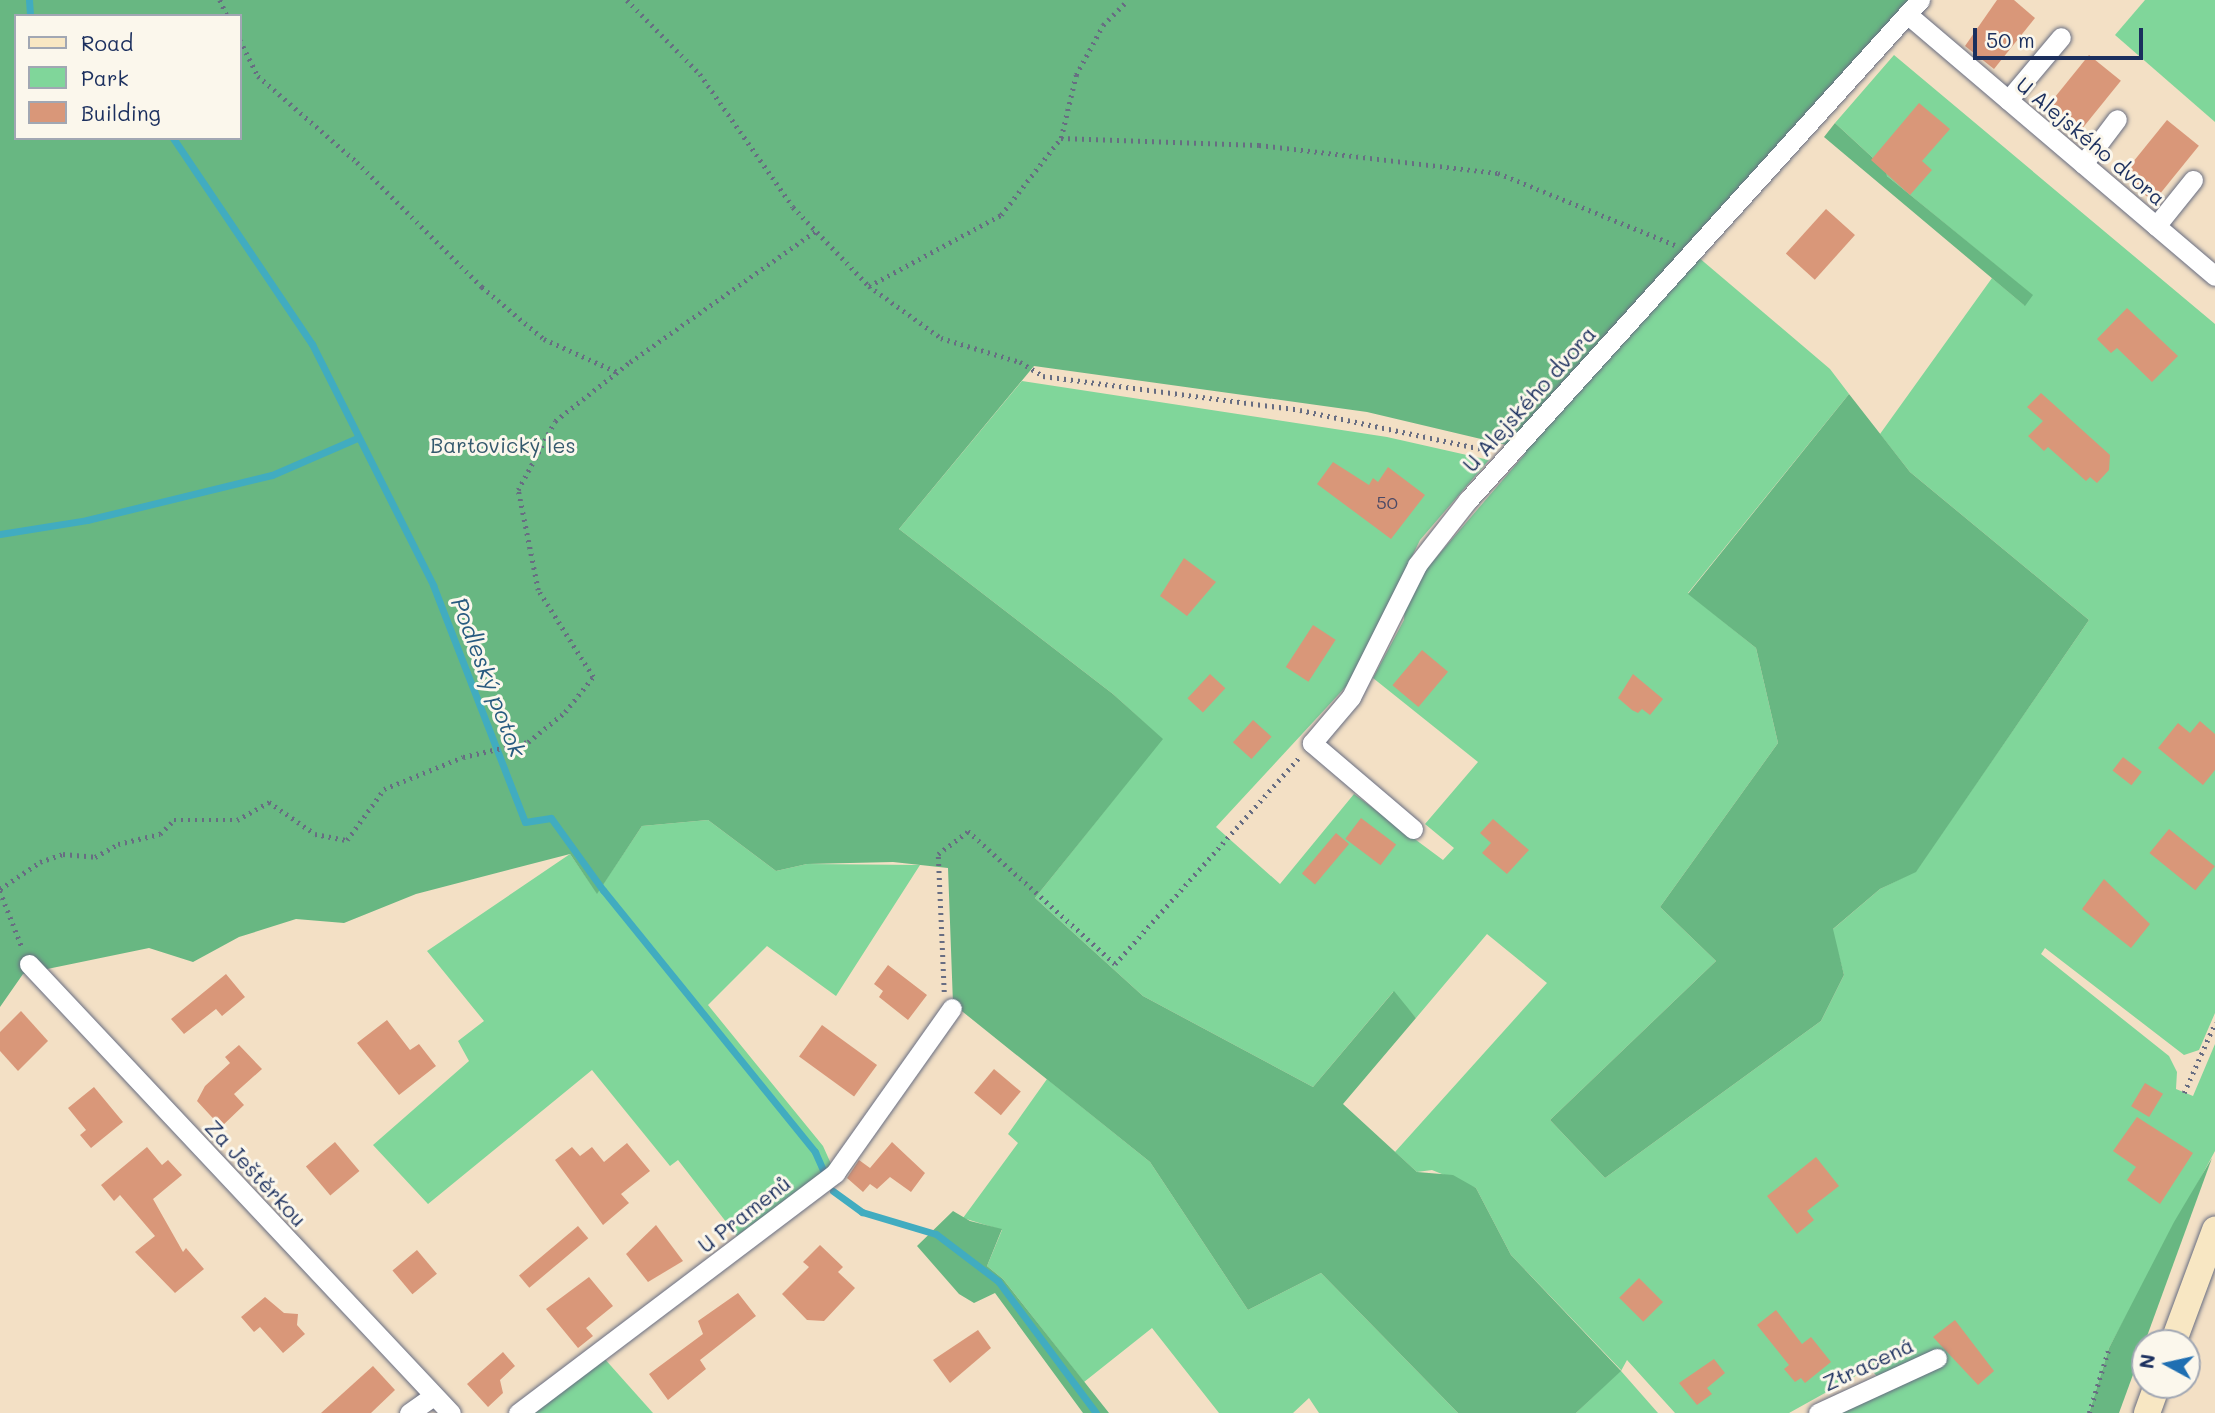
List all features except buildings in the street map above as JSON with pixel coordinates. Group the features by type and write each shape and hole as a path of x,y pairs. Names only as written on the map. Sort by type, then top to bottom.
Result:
{"main road":[{"path":"2178,1329 2215,1230"}],"street":[{"name":"U Alejského dvora","path":"1312,743 1351,696 1417,565 1468,499 1519,448 1691,251 1913,7 2008,100 2215,276"},
{"path":"2008,100 2061,37"},
{"path":"2083,164 2117,119"},
{"path":"2156,226 2193,180"},
{"path":"1312,743 1413,829"},
{"name":"Za Ještěrkou","path":"29,964 451,1413"},
{"name":"U Pramenů","path":"518,1413 835,1172 948,1012"},
{"name":"Ztracená","path":"1818,1413 1937,1358"},
{"path":"409,1413 433,1396"}],"path":[{"path":"627,0 700,74 793,206 816,231 869,286 941,338 1020,362 1043,376 1300,410 1509,457 1519,448"},
{"path":"869,286 1001,215 1061,138 1076,75 1103,25 1128,0"},
{"path":"242,44 258,76 356,162 482,287 544,339 617,372"},
{"path":"1061,138 1259,145 1498,173 1691,251"},
{"path":"29,964 0,890 40,862 63,854 95,857 118,844 160,834 174,820 237,820 269,802 315,834 347,840 384,789 463,757 528,742 565,712 593,677 538,590 518,490 555,421 617,372 816,231"},
{"path":"948,1012 938,854 968,831 1115,964 1312,743"},
{"path":"2184,1093 2215,1023"},
{"path":"2089,1413 2109,1348"}],"green space":[{"name":"Bartovický les","path":"0,0 1920,0 1519,448 1367,412 1034,366 899,529 1113,694 1163,739 1035,898 1143,996 1313,1087 1394,991 1416,1018 1343,1104 1417,1172 1453,1175 1476,1188 1511,1255 1621,1371 1576,1413 1458,1413 1321,1273 1248,1310 1150,1162 953,1004 948,868 893,862 807,864 776,871 708,820 642,826 597,894 570,854 416,894 344,923 296,919 239,937 193,962 149,948 23,974 0,1007"},
{"path":"2145,0 2215,0 2215,122 2115,35"},
{"path":"1894,55 2215,324 2215,1013 2199,1050 2184,1055 2045,948 2041,954 2169,1056 2177,1072 2176,1089 2193,1096 2215,1044 2215,1151 2109,1348 2089,1413 1828,1413 1884,1385 1870,1368 1789,1413 1675,1413 1627,1360 1621,1371 1658,1413 1576,1413 1621,1370 1511,1255 1476,1188 1432,1170 1417,1172 1395,1152 1547,983 1487,934 1416,1018 1393,992 1313,1087 1143,996 1035,898 1162,739 1113,694 899,529 1022,381 1387,437 1489,460 1420,540 1352,680 1216,827 1280,884 1354,794 1443,860 1454,848 1425,824 1478,762 1373,678 1404,620 1405,604 1417,580 1525,454 1519,448 1691,251 1830,369 1849,394 1688,593 1756,648 1778,743 1660,907 1716,961 1550,1120 1605,1178 1821,1021 1844,975 1832,930 1880,889 1916,871 2089,620 1910,472 1880,434 1992,278 2024,305 2032,295 1887,176 1886,170 1835,123"},
{"path":"1835,123 1886,170 1887,176 2033,295 2025,306 1824,137"},
{"path":"1849,394 1910,472 2089,620 1916,872 1880,889 1833,929 1844,975 1821,1021 1605,1178 1550,1120 1716,961 1660,907 1778,743 1756,648 1688,594"},
{"path":"708,820 776,871 807,864 920,865 836,996 767,946 708,1005 823,1146 832,1166 737,1236 678,1160 670,1166 592,1070 428,1204 373,1145 469,1061 458,1041 484,1021 427,951 570,854 597,893 642,826"},
{"path":"1047,1079 1150,1162 1248,1310 1321,1273 1458,1413 1319,1413 1309,1398 1293,1413 1219,1413 1152,1328 1084,1382 1003,1279 987,1266 1002,1230 963,1218 1018,1143 1008,1134"},
{"path":"2212,1158 2150,1329 2131,1329 2131,1380 2119,1413 2089,1413 2109,1348 2174,1222"},
{"path":"953,1211 970,1221 1002,1229 987,1266 1003,1279 1109,1413 1083,1413 995,1293 974,1303 959,1294 917,1246"},
{"path":"603,1357 653,1413 528,1413"}],"waterway":[{"name":"Podleský potok","path":"29,0 30,14"},
{"name":"Podleský potok","path":"174,140 312,344 433,585 525,822 551,818 603,890 815,1152 824,1172"},
{"path":"0,534 87,520 272,475 357,438"},
{"name":"Podleský potok","path":"833,1191 862,1212 936,1234 998,1281 1096,1413"}]}
